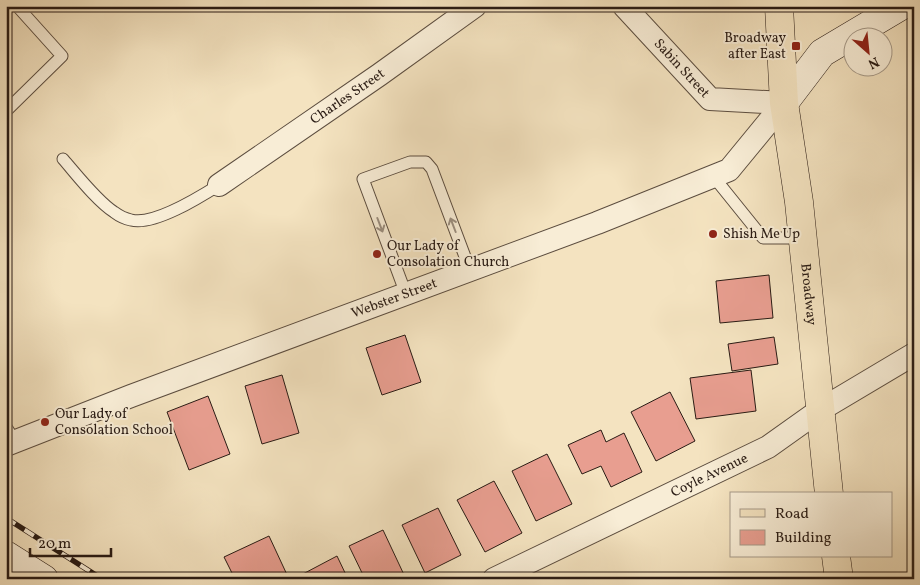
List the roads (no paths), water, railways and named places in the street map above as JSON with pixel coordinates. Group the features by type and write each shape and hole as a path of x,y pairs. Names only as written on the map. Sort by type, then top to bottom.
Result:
{"main road":[{"name":"Broadway","path":"779,6 784,103 798,202 829,492"},
{"path":"784,103 822,53 900,6"},
{"path":"6,555 44,579"},
{"path":"836,558 838,579"}],"street":[{"name":"Charles Street","path":"220,185 475,6"},
{"name":"Sabin Street","path":"624,6 710,98 784,103"},
{"name":"Webster Street","path":"9,438 140,392 597,224 729,170 784,103"},
{"name":"Coyle Avenue","path":"494,579 768,447 820,410 914,354"}],"lane":[{"path":"6,111 62,56 17,6"},
{"path":"63,159 114,213 133,220 153,219 166,214 220,185"},
{"path":"406,294 363,179 410,162 426,162 432,169 470,270"},
{"path":"713,176 763,238 802,238"}],"railway":[{"path":"6,518 102,579"}],"place":[{"name":"Broadway after East","path":"796,46"},
{"name":"Shish Me Up","path":"713,234"},
{"name":"Our Lady of Consolation Church","path":"377,254"},
{"name":"Our Lady of Consolation School","path":"45,422"}]}
